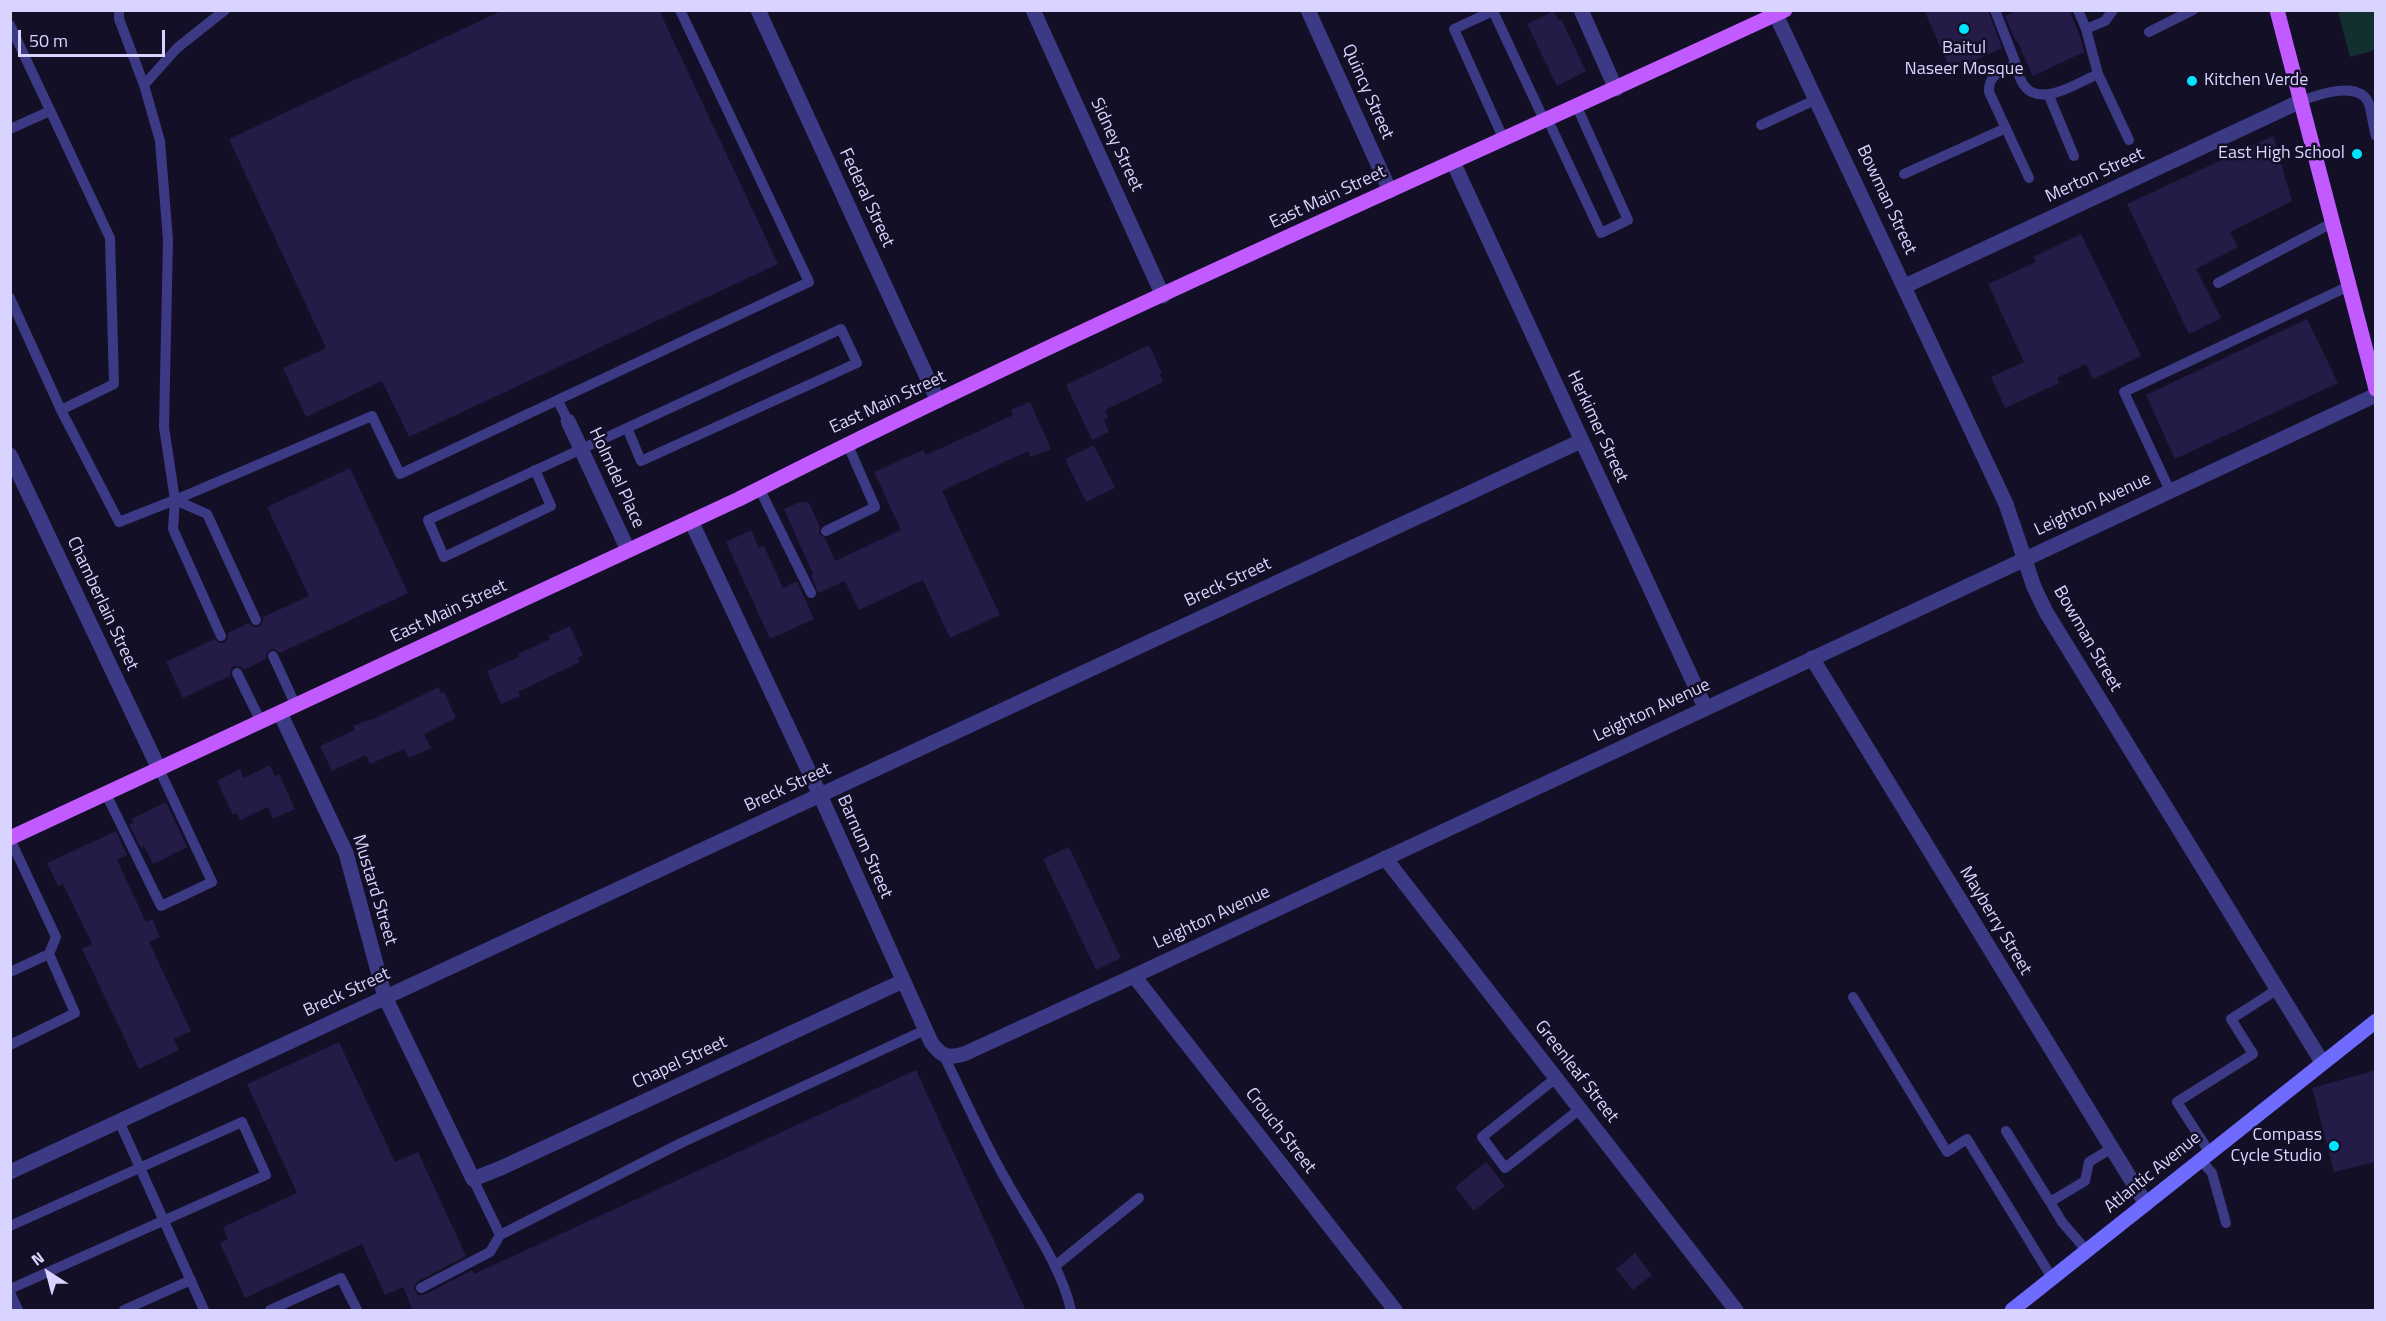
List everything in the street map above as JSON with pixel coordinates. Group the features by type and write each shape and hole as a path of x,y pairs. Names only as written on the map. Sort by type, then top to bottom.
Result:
{"main road":[{"path":"2277,10 2376,388"},
{"name":"East Main Street","path":"10,839 691,521 847,443 1390,191 1781,13"},
{"name":"Atlantic Avenue","path":"2012,1311 2376,1021"}],"street":[{"name":"Federal Street","path":"758,10 938,401"},
{"name":"Sidney Street","path":"1032,10 1163,296"},
{"name":"Quincy Street","path":"1308,10 1390,191"},
{"path":"1581,10 1616,89"},
{"name":"Bowman Street","path":"1781,13 1817,99 2006,504 2024,559 2046,612 2322,1062"},
{"name":"Merton Street","path":"1905,286 2301,101"},
{"name":"Herkimer Street","path":"1454,162 1705,707"},
{"name":"Leighton Avenue","path":"944,1056 952,1058 964,1054 1134,976 2376,395"},
{"name":"Holmdel Place","path":"568,422 628,550"},
{"name":"Breck Street","path":"10,1172 1581,441"},
{"name":"Chamberlain Street","path":"10,455 159,769"},
{"name":"Barnum Street","path":"691,521 820,795 925,1030 931,1042 944,1056"},
{"name":"Mayberry Street","path":"1812,658 2146,1204"},
{"name":"Mustard Street","path":"280,713 346,853 386,997 473,1179"},
{"name":"Greenleaf Street","path":"1385,858 1736,1311"},
{"name":"Crouch Street","path":"1134,976 1395,1311"},
{"name":"Chapel Street","path":"473,1179 903,981"}],"lane":[{"path":"119,10 119,19 144,85 160,141 167,229 164,427 175,501 173,529 221,636"},
{"path":"144,85 177,48 225,10"},
{"path":"10,298 61,410 119,522 175,501 372,416 400,474 809,282 680,10"},
{"path":"1995,10 2016,64 2019,79 2027,89 2038,95 2049,96 2098,74"},
{"path":"2078,10 2086,29 2098,74 2129,140"},
{"path":"2086,29 2106,21 2113,10"},
{"path":"2149,33 2193,10"},
{"path":"1504,140 1454,29 1493,11 1601,233 1628,220 1577,107"},
{"path":"10,25 110,238 114,384 61,410"},
{"path":"2016,64 1993,75 1989,82 1989,92 2029,178"},
{"path":"2301,101 2329,91 2354,91 2364,96 2369,103 2376,136"},
{"path":"2049,96 2074,156"},
{"path":"1761,124 1817,99"},
{"path":"10,129 50,111"},
{"path":"1904,174 2006,128"},
{"path":"2218,283 2332,223"},
{"path":"2170,491 2124,392 2349,286"},
{"path":"535,470 551,506 444,557 428,520 535,470 841,329 856,363 640,461 627,428"},
{"path":"558,401 568,422"},
{"path":"826,531 875,507 847,443"},
{"path":"759,488 811,593"},
{"path":"175,501 207,514 256,620"},
{"path":"273,656 296,705"},
{"path":"237,673 261,722"},
{"path":"106,794 161,906 212,882 159,769"},
{"path":"10,839 56,937 49,954 10,972"},
{"path":"10,1045 75,1013 49,954"},
{"path":"2226,1223 2212,1173 2177,1102 2253,1054 2231,1019 2278,989"},
{"path":"1853,997 1947,1152 1967,1139 2052,1278"},
{"path":"421,1288 490,1252 500,1236 681,1143 925,1030"},
{"path":"944,1056 1004,1177 1055,1266 1067,1294 1071,1311"},
{"path":"1556,1078 1482,1137 1505,1168 1580,1109"},
{"path":"119,1121 204,1311"},
{"path":"10,1226 242,1122 266,1175 10,1291 18,1311"},
{"path":"2006,1131 2062,1222 2087,1251"},
{"path":"2050,1202 2085,1180 2089,1162 2112,1148"},
{"path":"473,1179 500,1236"},
{"path":"1055,1266 1139,1198"},
{"path":"270,1311 341,1278 357,1311"},
{"path":"124,1311 191,1280"}],"green space":[{"path":"2338,11 2375,11 2375,50 2350,57"}],"building":[{"path":"503,10 659,10 778,264 409,437 382,381 306,417 283,368 326,348 229,139"},
{"name":"Baitul Naseer Mosque","path":"1924,10 1988,10 2002,48 1951,71"},
{"path":"2017,10 2069,10 2084,52 2033,76 2005,16"},
{"path":"1554,11 1559,21 1561,19 1586,71 1557,86 1527,24"},
{"path":"2273,136 2292,201 2230,232 2238,247 2196,269 2221,318 2189,334 2127,204"},
{"path":"2081,234 2141,356 2093,379 2086,364 2057,378 2059,383 2005,408 1991,377 2024,362 1988,284 2036,262 2033,257"},
{"path":"2307,319 2338,383 2175,459 2146,395"},
{"path":"1149,345 1162,373 1160,375 1163,382 1105,410 1108,418 1104,420 1109,432 1092,440 1066,385"},
{"path":"1030,402 1051,449 1031,457 1028,451 942,491 1000,615 950,638 923,580 859,610 845,581 818,593 811,575 813,574 784,509 800,502 809,503 820,527 819,534 825,538 835,561 901,530 874,472 923,450 926,455 1013,415 1011,410"},
{"path":"1094,445 1115,488 1086,502 1065,459"},
{"path":"350,468 408,593 280,653 274,649 269,650 266,659 244,670 234,666 230,676 183,698 166,662 214,639 225,643 228,633 249,623 255,627 260,626 263,617 309,596 267,507"},
{"path":"751,530 759,548 764,546 783,588 797,581 814,619 770,639 726,542"},
{"path":"570,626 583,655 578,658 580,662 518,692 520,696 501,704 487,671 519,657 518,654 550,639 548,636"},
{"path":"439,687 441,693 444,692 456,718 424,734 431,748 409,758 404,749 370,764 366,755 332,771 320,746 355,730 353,726 369,721"},
{"path":"270,765 275,776 279,774 295,809 273,819 268,807 240,820 237,813 233,815 217,781 240,769 244,778"},
{"path":"166,802 187,847 153,864 144,846 141,848 129,825 133,823 132,819"},
{"path":"116,831 127,855 117,860 146,922 152,919 160,937 149,942 191,1031 174,1039 179,1050 139,1069 82,949 92,944 63,884 58,886 47,863"},
{"path":"1069,847 1121,958 1096,970 1043,859"},
{"path":"339,1042 395,1162 418,1152 466,1256 417,1282 414,1288 418,1295 424,1295 472,1270 474,1274 916,1070 1026,1311 413,1311 403,1287 385,1295 362,1244 245,1298 220,1243 228,1239 223,1227 297,1193 247,1084"},
{"path":"2376,1070 2376,1162 2334,1172 2312,1088"},
{"path":"1486,1162 1505,1186 1474,1211 1455,1187"},
{"path":"1635,1253 1652,1275 1633,1290 1616,1269"}],"place":[{"name":"Baitul Naseer Mosque","path":"1964,29"},
{"name":"Kitchen Verde","path":"2192,81"},
{"name":"East High School","path":"2357,154"},
{"name":"Compass Cycle Studio","path":"2334,1146"}]}
